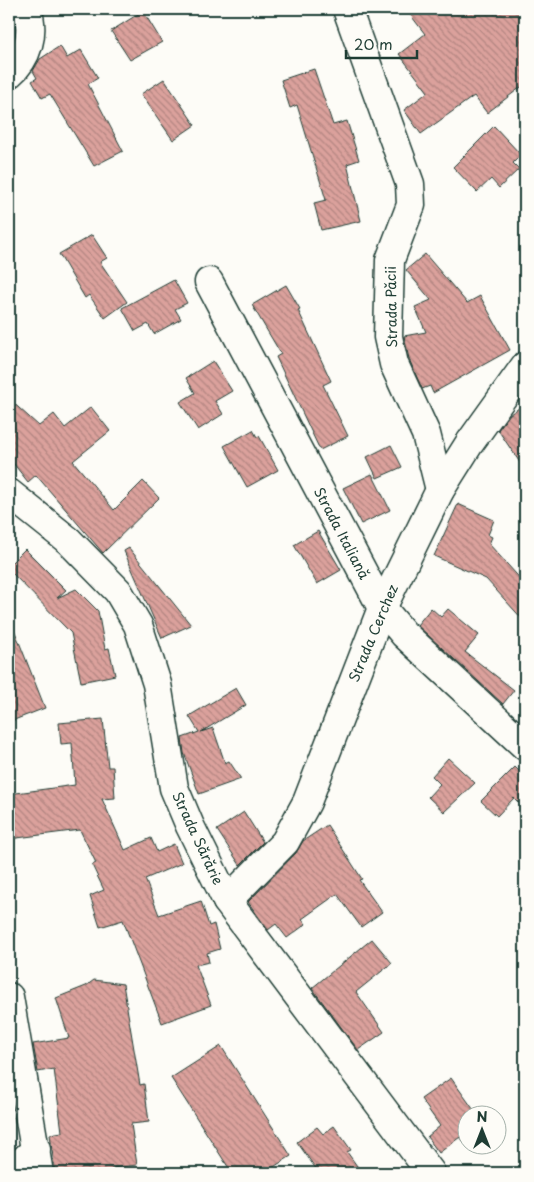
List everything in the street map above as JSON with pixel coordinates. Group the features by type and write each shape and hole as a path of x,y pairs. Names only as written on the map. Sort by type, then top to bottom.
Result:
{"street":[{"path":"9,74 17,67 28,49 30,17 27,9"},
{"name":"Strada Păcii","path":"347,9 410,184 411,205 390,260 388,337 394,364 426,434 440,490"},
{"name":"Strada Italiană","path":"209,282 382,608 404,634 525,746"},
{"name":"Strada Cerchez","path":"227,901 285,842 307,802 382,608 440,490 469,444 525,366"},
{"name":"Strada Sărărie","path":"9,493 91,562 118,591 138,625 157,684 174,788 190,826 227,901 431,1173"},
{"path":"9,997 38,1161 10,1173"}],"building":[{"path":"406,9 525,9 525,84 487,113 474,96 421,134 404,110 428,92 399,54 425,34"},
{"path":"143,11 162,42 130,60 111,31"},
{"path":"60,46 67,58 81,50 98,78 88,84 123,151 94,166 50,94 42,98 32,81 37,78 33,71 40,59"},
{"path":"314,69 333,125 347,121 359,160 347,164 361,221 321,230 314,203 326,200 297,105 290,108 281,80"},
{"path":"164,79 195,125 173,140 141,94"},
{"path":"494,126 521,155 513,163 519,169 499,188 491,179 477,192 453,167"},
{"path":"92,235 107,258 100,262 127,302 105,318 89,295 85,298 59,254"},
{"path":"425,254 467,303 480,296 510,350 433,393 430,386 422,389 409,359 404,336 426,332 415,307 431,300 406,270"},
{"path":"174,280 187,303 175,309 181,319 154,334 148,324 135,331 122,308"},
{"path":"286,285 300,309 298,310 331,381 323,385 348,436 320,450 276,357 281,354 252,305"},
{"path":"213,361 232,391 215,401 223,414 198,430 180,402 195,393 186,378"},
{"path":"9,399 39,426 54,414 65,428 91,407 110,431 73,461 114,510 143,481 159,498 103,553 36,475 28,482 9,458"},
{"path":"525,404 525,470 498,430 510,414"},
{"path":"253,430 257,437 259,436 278,470 247,487 224,446"},
{"path":"391,445 402,467 377,478 367,457"},
{"path":"372,474 390,510 361,524 343,488"},
{"path":"458,504 494,520 488,535 492,537 489,544 525,584 525,622 486,579 434,556"},
{"path":"318,531 341,570 317,584 294,545"},
{"path":"129,548 191,625 162,638 124,551"},
{"path":"25,549 66,590 57,598 76,589 98,611 105,649 109,648 115,675 81,682 71,633 9,570 9,565"},
{"path":"431,608 441,617 448,609 479,635 465,652 514,690 503,704 417,625"},
{"path":"9,620 45,708 9,722"},
{"path":"236,688 246,705 201,732 213,728 225,763 229,761 241,779 199,794 184,753 182,738 199,732 189,716"},
{"path":"103,719 108,767 113,767 115,798 102,799 125,850 151,838 157,852 174,844 182,863 145,879 159,915 201,901 209,926 214,924 220,949 207,953 209,962 196,965 211,1005 162,1023 123,920 100,927 90,896 104,890 92,865 96,863 80,830 9,839 9,794 75,785 72,743 61,744 59,723"},
{"path":"448,758 475,783 444,812 428,797 440,784 432,776"},
{"path":"515,767 525,777 525,809 514,798 497,816 481,801"},
{"path":"244,812 263,842 240,865 217,830"},
{"path":"327,825 362,879 359,880 382,912 361,927 337,894 302,919 306,924 287,938 276,924 268,930 248,902 296,853 303,841"},
{"path":"372,939 392,963 356,992 384,1032 358,1050 312,988"},
{"path":"94,980 123,984 140,1085 144,1084 149,1122 131,1124 137,1165 112,1168 113,1173 55,1173 50,1134 62,1132 54,1069 38,1072 33,1044 69,1038 56,998 86,986"},
{"path":"221,1046 291,1156 264,1173 232,1173 171,1078"},
{"path":"451,1078 470,1104 456,1104 456,1140 439,1153 427,1137 440,1126 421,1099"},
{"path":"334,1126 351,1150 347,1152 362,1173 319,1173 297,1142 317,1127 323,1134"}]}
